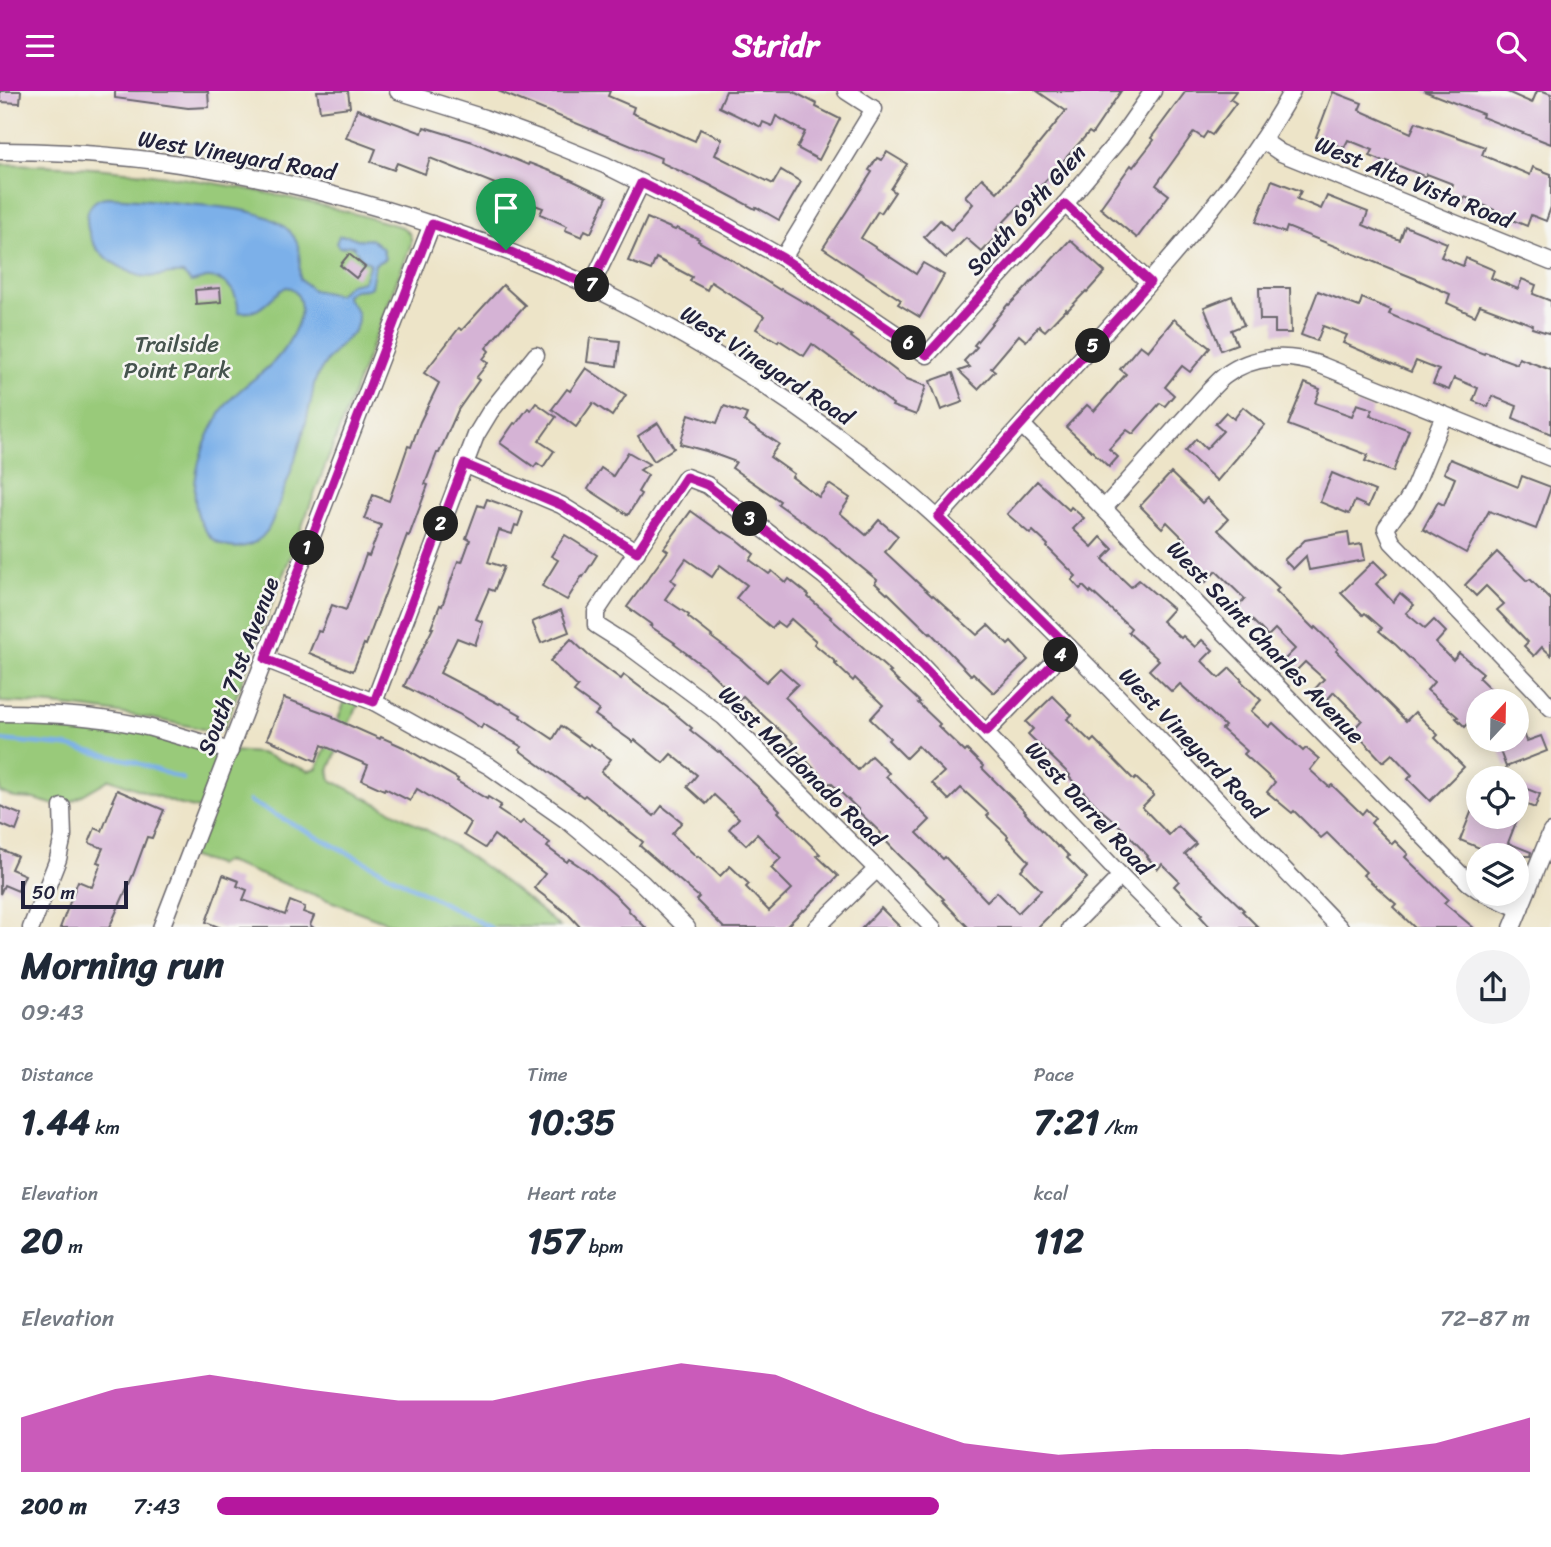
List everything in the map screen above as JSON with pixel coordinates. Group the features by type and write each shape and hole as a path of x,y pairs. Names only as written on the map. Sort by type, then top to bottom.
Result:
{"street":[{"path":"398,91 484,118 605,165 723,224 783,258 874,109 846,91"},
{"name":"South 69th Glen","path":"783,258 927,355 1065,204 1120,138 1153,91"},
{"path":"938,517 1150,282 1222,196 1262,140 1292,91"},
{"name":"West Alta Vista Road","path":"1262,140 1281,153 1551,262"},
{"name":"West Vineyard Road","path":"0,151 93,155 191,166 247,175 363,202 506,250 591,286 676,331 760,382 868,459 938,517 1069,647 1340,927"},
{"path":"591,286 641,183"},
{"path":"1065,204 1150,282"},
{"name":"South 71st Avenue","path":"161,927 432,224"},
{"path":"374,702 476,435 490,412 536,355"},
{"path":"1104,508 1226,375 1247,364 1271,358 1300,358 1309,361 1551,458"},
{"path":"1444,415 1406,503 1386,528 1392,542 1551,708"},
{"name":"West Saint Charles Avenue","path":"1022,425 1466,878"},
{"path":"464,464 561,505 637,552"},
{"name":"West Darrel Road","path":"637,552 686,477 707,485 824,576 901,645 1172,927"},
{"name":"West Maldonado Road","path":"637,552 596,613 597,625 724,717 933,927"},
{"path":"986,732 1069,647"},
{"path":"265,659 374,702 489,766 569,822 642,883 687,927"},
{"path":"0,713 37,713 113,722 149,728 230,751"},
{"path":"31,927 58,859 63,836 62,807"},
{"path":"1512,927 1551,832"},
{"path":"816,927 877,869"},
{"path":"1070,927 1121,876"},
{"path":"1513,906 1520,909"}],"green space":[{"name":"Trailside Point Park","path":"0,164 102,169 203,181 353,213 402,227 410,236 411,244 224,728 215,732 108,711 0,702"},
{"path":"348,693 362,698 329,770 331,780 454,846 509,885 560,927 399,927 224,861 217,865 189,856 206,811 178,804 110,779 62,807 34,799 15,798 0,792 0,713 89,718 230,751 260,753 309,771 317,768"}],"water":[{"path":"106,197 230,208 274,220 285,227 297,242 300,279 313,290 337,295 350,284 364,281 370,263 362,258 353,246 339,247 336,243 339,236 370,239 383,249 385,259 375,264 371,287 353,290 346,295 357,312 357,325 316,378 301,442 274,516 262,537 248,545 233,548 218,543 202,524 196,507 197,471 209,435 226,405 271,364 291,337 299,320 298,296 286,287 259,309 238,312 234,293 220,280 207,278 191,282 183,274 146,277 125,270 98,250 90,235 88,211 98,200"}],"building":[{"path":"0,91 21,91 20,103 0,102"},
{"path":"115,91 208,91 209,107 188,108 115,98"},
{"path":"317,91 348,91 350,107 320,111"},
{"path":"498,91 610,91 608,96 634,107 632,113 695,141 700,129 722,139 715,155 773,184 781,170 801,182 779,220 660,162 661,158"},
{"path":"726,91 792,91 840,119 819,160 797,148 805,132 776,116 772,126 763,122 761,127 719,107"},
{"path":"1037,91 1121,91 1092,134 1089,132 1021,208 1019,206 996,230 999,233 982,252 966,238 946,258 924,237 940,220 951,230 973,204 965,196 982,178 997,192 1066,111"},
{"path":"1186,91 1236,91 1230,99 1236,103 1212,135 1207,132 1203,138 1194,132 1156,185 1169,195 1137,238 1100,208 1131,165 1133,167 1154,140 1151,138"},
{"path":"1424,91 1505,91 1532,103 1537,91 1551,94 1551,144 1482,117 1483,114"},
{"path":"1333,92 1362,103 1359,110 1411,133 1416,122 1485,147 1482,155 1530,175 1533,167 1551,174 1551,207 1546,221 1531,215 1527,226 1465,197 1463,203 1448,197 1453,184 1370,156 1373,150 1348,140 1344,148 1316,137"},
{"path":"357,109 422,133 424,127 473,142 563,176 607,197 591,233 585,230 582,237 565,230 567,226 540,214 543,208 516,198 518,193 430,158 425,174 397,163 394,170 371,162 376,149 346,138"},
{"path":"887,152 907,164 891,189 895,192 881,213 878,211 861,238 916,274 923,263 944,275 920,317 898,304 901,300 823,248 872,172 869,170 877,158 882,160"},
{"path":"1272,180 1301,191 1297,199 1321,209 1327,196 1368,212 1363,225 1400,240 1405,226 1447,243 1441,257 1463,266 1466,258 1494,270 1491,278 1518,289 1522,279 1536,285 1533,294 1551,301 1551,334 1480,305 1475,316 1447,303 1450,294 1414,278 1287,227 1285,233 1256,222"},
{"path":"647,218 699,239 698,241 780,290 807,303 907,379 926,386 916,415 892,406 893,404 812,344 804,356 756,329 764,316 711,282 707,290 690,281 692,277 656,258 651,270 628,261"},
{"path":"1070,240 1105,272 1045,331 1039,326 1026,341 1019,335 991,368 995,371 978,389 959,371 970,367 964,361 1008,304"},
{"path":"349,254 365,267 356,278 340,265"},
{"path":"503,285 525,305 486,348 489,351 483,359 488,363 476,378 479,380 458,410 437,453 409,536 407,535 366,645 364,644 353,671 309,653 332,605 346,610 366,555 369,556 381,525 364,519 373,495 389,501 408,446 411,447 439,383 424,373 459,328 462,330"},
{"path":"220,288 221,302 196,304 195,290"},
{"path":"1259,288 1290,288 1291,333 1275,333 1275,320 1260,320"},
{"path":"1318,291 1359,307 1362,298 1391,310 1389,314 1428,332 1484,354 1485,352 1517,364 1519,358 1551,370 1551,434 1513,418 1517,406 1492,396 1488,407 1473,401 1478,388 1454,378 1449,390 1433,384 1439,370 1416,361 1411,372 1343,343 1347,335 1323,326 1317,341 1301,335"},
{"path":"1232,296 1244,325 1231,330 1237,344 1221,350 1204,307"},
{"path":"1174,319 1210,348 1190,372 1182,366 1165,387 1174,395 1165,406 1160,403 1133,434 1127,430 1109,449 1118,457 1109,467 1066,427 1087,405 1094,411 1126,374 1120,369 1140,345 1148,351"},
{"path":"590,338 620,341 617,366 587,362"},
{"path":"586,368 626,395 612,416 593,403 576,427 552,409 567,389 570,391"},
{"path":"953,373 963,402 941,410 930,381"},
{"path":"1305,383 1320,389 1315,403 1352,416 1357,404 1373,409 1370,415 1409,430 1393,472 1365,461 1368,455 1288,425"},
{"path":"536,403 556,417 539,441 554,451 543,467 537,463 534,467 500,443 514,423"},
{"path":"724,406 747,414 744,421 779,444 770,457 819,497 829,484 850,498 840,513 866,535 879,520 898,536 885,552 977,635 988,625 1008,645 1011,642 1028,660 994,693 973,673 971,675 931,633 875,583 877,580 778,504 780,501 732,468 736,462 680,444 689,414 717,423"},
{"path":"1243,407 1265,425 1217,481 1185,451 1196,439 1206,449 1223,431 1215,424 1226,412 1234,419"},
{"path":"658,423 674,448 654,461 638,436"},
{"path":"628,452 649,464 640,470 648,475 638,492 641,494 628,515 588,489 601,468 613,476"},
{"path":"1450,459 1518,487 1522,476 1551,487 1536,529 1489,511 1466,553 1423,529 1438,502 1444,505 1455,478 1444,473"},
{"path":"1171,473 1202,503 1207,498 1228,519 1218,530 1279,588 1276,591 1338,649 1336,651 1406,721 1415,712 1438,735 1435,738 1464,767 1430,801 1408,779 1412,775 1392,754 1383,762 1353,730 1362,720 1334,692 1325,702 1313,691 1324,679 1305,662 1295,672 1284,660 1295,649 1275,629 1268,636 1250,618 1247,621 1235,610 1245,599 1216,571 1206,582 1175,549 1185,540 1167,522 1162,528 1140,506"},
{"path":"1332,473 1375,491 1368,507 1355,501 1349,514 1320,502"},
{"path":"1037,481 1069,510 1071,507 1084,518 1073,529 1092,547 1101,537 1113,549 1103,559 1113,570 1131,587 1139,580 1173,609 1162,621 1195,647 1202,640 1213,650 1202,661 1219,678 1230,668 1261,700 1251,711 1269,727 1273,723 1303,751 1306,748 1319,759 1310,770 1329,787 1332,785 1362,814 1366,809 1375,818 1371,823 1392,844 1395,841 1408,854 1405,857 1448,899 1444,903 1473,927 1414,927 1393,907 1396,904 1363,875 1366,872 1327,833 1321,838 1294,811 1292,813 1267,792 1275,782 1244,754 1247,751 1222,729 1225,726 1180,684 1172,692 1149,670 1159,660 1128,632 1131,628 1091,591 1090,593 1083,586 1080,589 1072,580 1076,576 1048,545 1033,531 1030,534 1007,514"},
{"path":"487,499 523,512 512,534 499,530 488,562 504,567 494,591 489,589 476,619 483,622 475,645 457,638 440,673 521,715 520,717 553,739 561,726 611,759 601,772 654,816 662,806 682,822 672,834 720,876 730,866 749,884 746,887 769,911 792,889 771,868 781,858 757,834 746,845 729,829 739,818 714,795 706,804 687,787 697,775 671,754 663,763 635,740 633,742 595,715 599,710 574,692 578,687 550,661 571,639 621,679 624,675 667,707 758,787 780,810 778,812 820,854 817,856 838,876 786,927 723,927 696,900 699,897 640,846 643,842 585,795 583,797 519,750 522,747 483,724 481,728 404,686 433,628 458,561 462,562 470,540 466,538 478,505 484,507"},
{"path":"691,511 737,540 754,554 750,560 769,574 772,571 786,583 789,579 891,672 889,673 940,724 938,726 983,766 1087,878 1038,927 968,927 859,810 792,746 794,743 743,696 739,700 707,669 627,607 668,551 664,548","holes":["686,559 712,577 720,565 747,585 736,598 772,628 777,622 784,627 791,619 816,641 814,644 853,681 855,678 883,705 870,719 906,758 918,746 944,772 932,783 949,800 961,788 1008,836 1029,861 1021,870 1041,890 1018,913 997,892 987,901 945,857 943,859 917,833 930,820 886,776 889,773 871,756 858,770 785,697 798,684 780,668 766,682 688,617 689,615 665,599 676,583 671,580"]},
{"path":"1348,532 1350,546 1362,544 1365,560 1309,570 1306,556 1293,569 1284,560 1305,540"},
{"path":"565,535 597,555 567,600 542,586 558,560 551,556"},
{"path":"1497,552 1551,600 1551,655 1542,647 1534,656 1524,646 1528,642 1497,610 1504,604 1486,586 1476,596 1465,585"},
{"path":"1374,561 1387,574 1376,584 1393,602 1400,593 1414,605 1406,613 1425,629 1434,620 1446,632 1436,643 1453,660 1459,653 1483,673 1479,678 1490,689 1466,689 1465,727 1456,718 1458,717 1427,690 1434,682 1379,631 1382,628 1365,613 1363,615 1341,593"},
{"path":"561,610 569,632 541,643 532,622"},
{"path":"1053,696 1072,715 1067,719 1091,742 1094,739 1134,780 1136,778 1154,795 1142,807 1169,835 1178,826 1196,844 1185,854 1244,910 1242,911 1258,927 1210,927 1200,916 1202,914 1174,886 1179,881 1162,864 1158,869 1122,828 1069,777 1070,775 1028,734 1033,729 1026,722"},
{"path":"284,698 403,747 501,805 498,810 520,824 523,821 550,843 547,847 567,862 569,859 587,871 615,895 645,927 580,927 534,888 545,874 494,835 485,848 464,835 471,823 447,807 417,789 410,801 362,780 368,765 322,745 316,761 267,739"},
{"path":"1541,736 1547,751 1506,766 1501,753 1530,753 1530,740"},
{"path":"117,790 164,810 152,838 147,837 109,927 60,927 78,881 92,887 101,863 97,862 103,848 89,843 95,828 102,831"},
{"path":"1529,790 1540,794 1535,808 1529,806"},
{"path":"0,806 22,815 16,831 0,824"},
{"path":"1466,825 1466,829 1513,829 1508,843 1467,843 1460,840"},
{"path":"0,849 17,856 11,869 25,875 18,891 4,885 0,894"},
{"path":"223,875 239,881 237,886 247,890 243,900 285,915 290,901 305,907 303,912 314,916 310,925 313,927 218,927 206,922"},
{"path":"881,908 900,927 863,927"}],"waterway":[{"path":"0,740 66,746 132,761 183,779"},
{"path":"249,801 489,927"}],"route":[{"path":"641,183 783,258 927,355 1065,204 1150,282 938,517 1069,647 986,732 901,645 824,576 707,485 686,477 637,552 561,505 464,464 374,702 265,659 432,224 506,250 591,286 641,183"}]}
